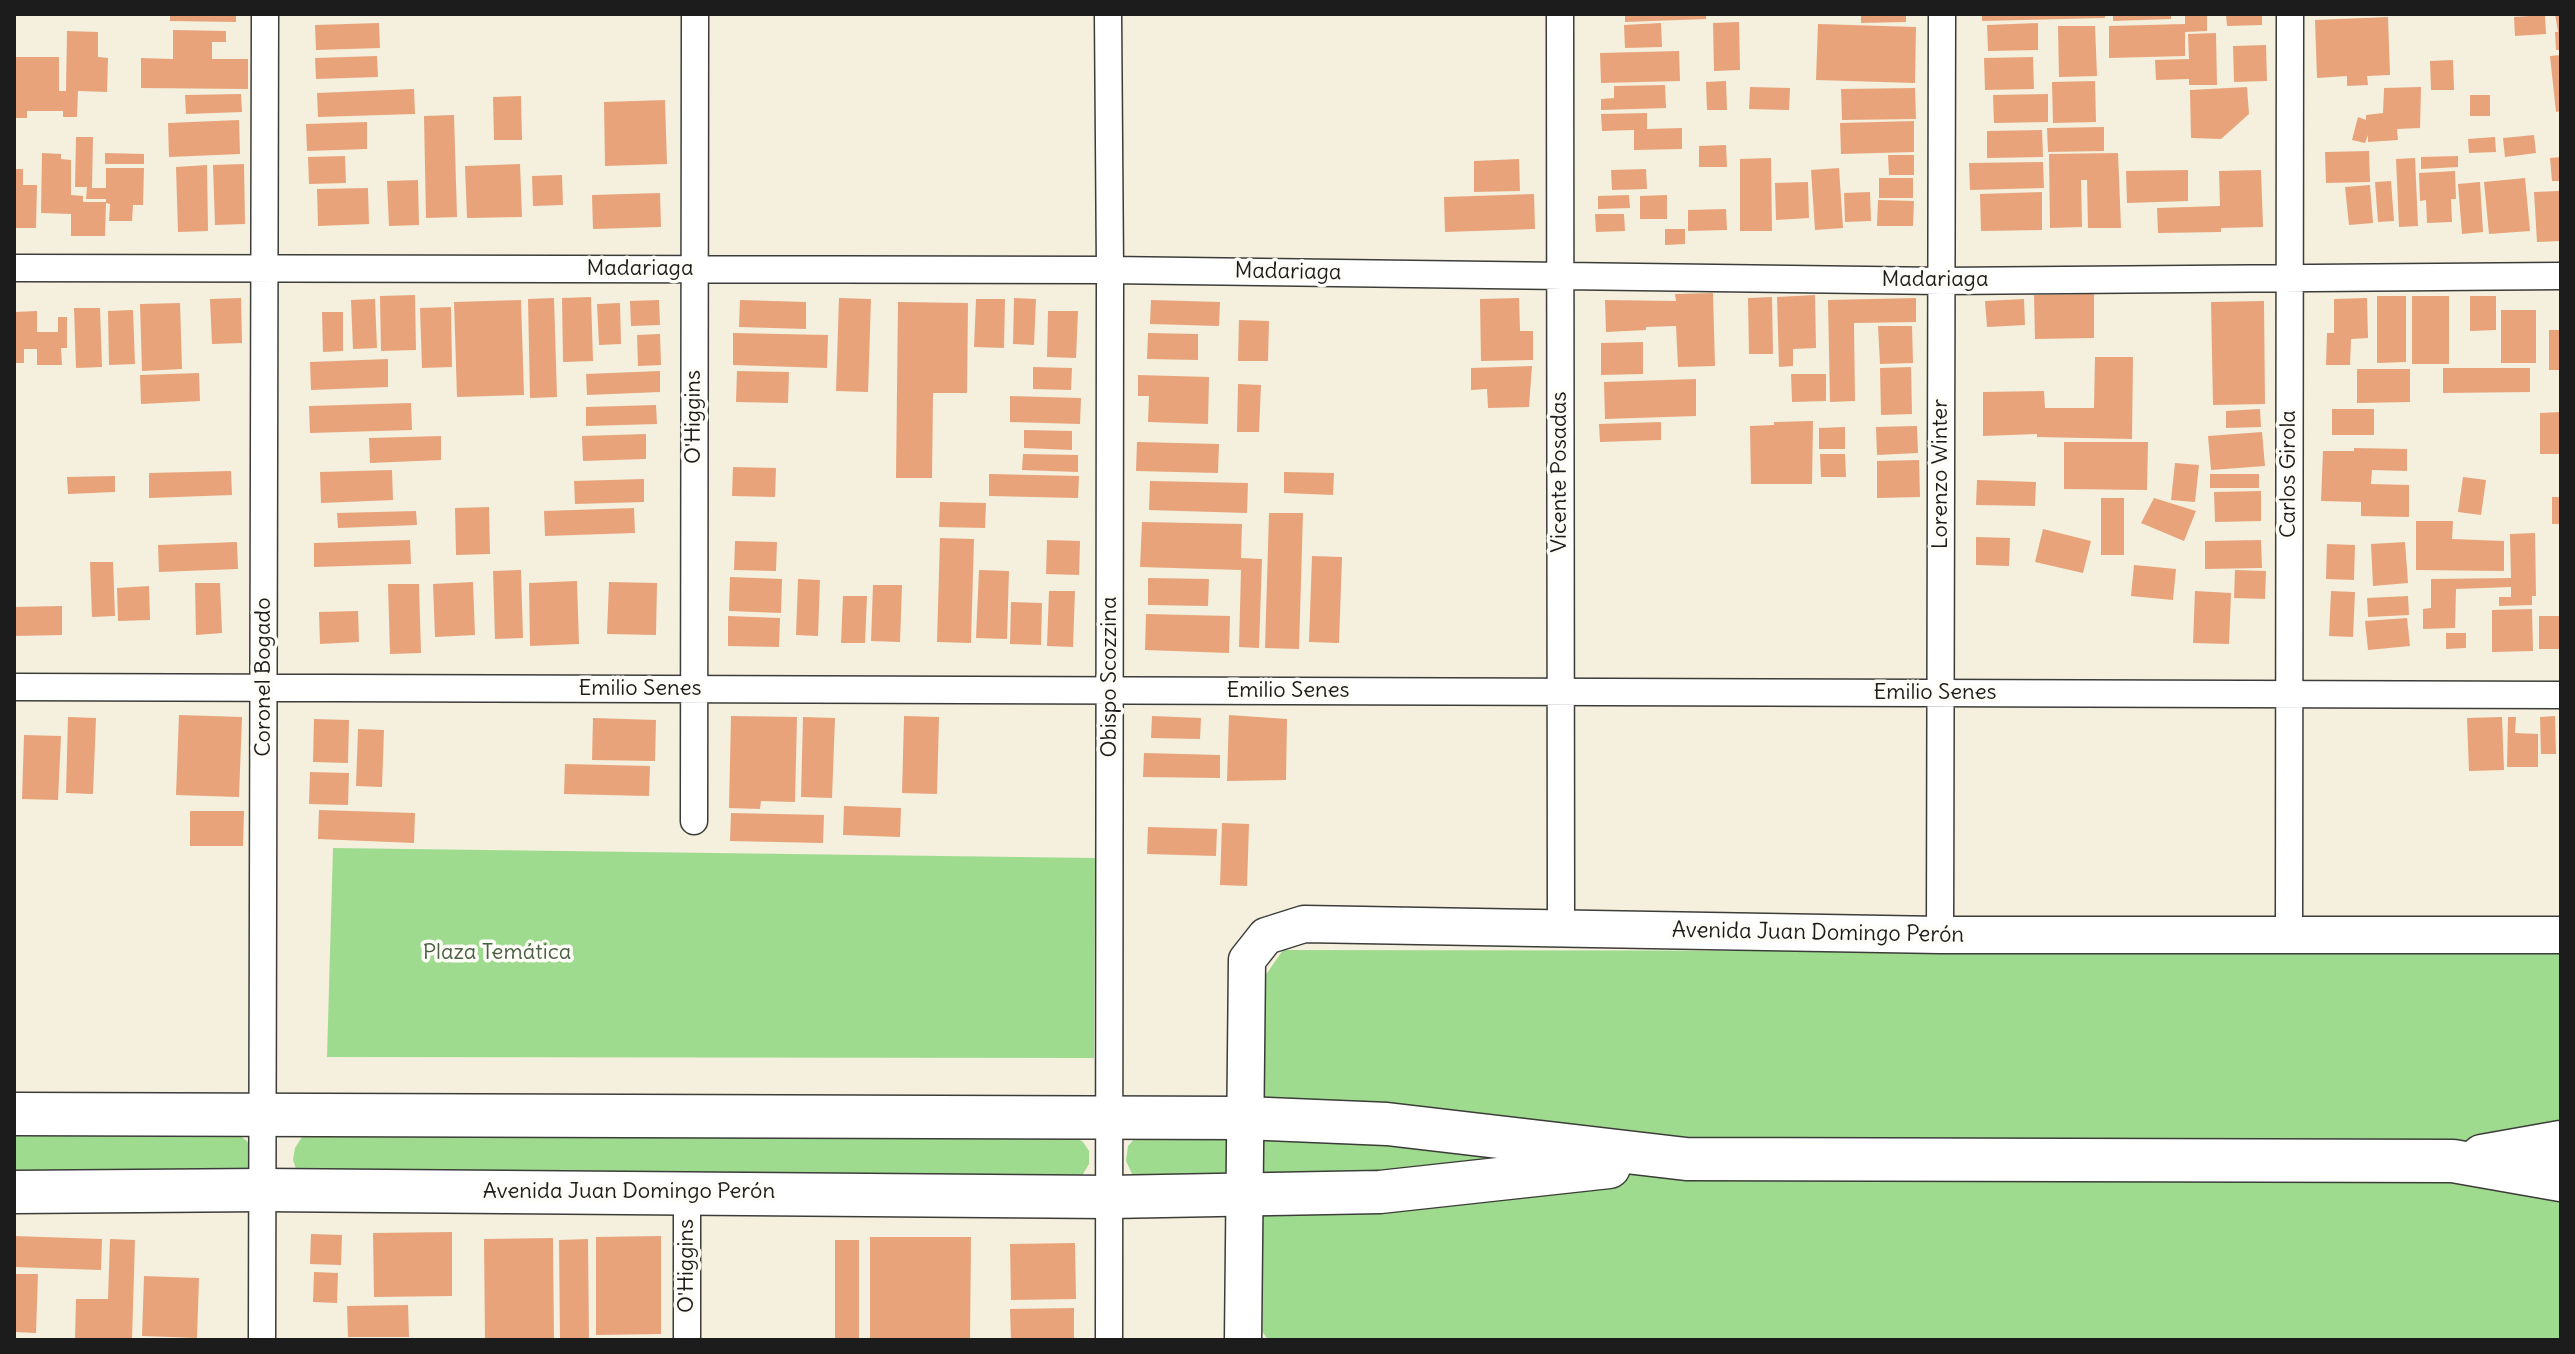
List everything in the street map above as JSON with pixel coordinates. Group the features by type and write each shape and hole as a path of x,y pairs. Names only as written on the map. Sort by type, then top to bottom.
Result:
{"main road":[{"name":"Avenida Juan Domingo Perón","path":"1244,1118 1247,960 1266,936 1304,924 1940,935 2561,935"},
{"name":"Avenida Juan Domingo Perón","path":"14,1114 1244,1118 1387,1124 1686,1159"},
{"path":"1243,1340 1244,1118"},
{"name":"Avenida Juan Domingo Perón","path":"2453,1161 2561,1142"},
{"name":"Avenida Juan Domingo Perón","path":"14,1192 263,1190 1109,1197 1380,1192 1686,1159 2453,1161 2561,1180"}],"street":[{"name":"Coronel Bogado","path":"262,1340 265,14"},
{"name":"O'Higgins","path":"694,821 695,14"},
{"name":"Obispo Scozzina","path":"1108,14 1109,1340"},
{"name":"Vicente Posadas","path":"1560,14 1561,930"},
{"name":"Lorenzo Winter","path":"1940,935 1942,14"},
{"name":"Carlos Girola","path":"2289,933 2290,14"},
{"name":"Madariaga","path":"14,268 1110,270 1941,281 2561,276"},
{"name":"Emilio Senes","path":"14,687 2561,695"},
{"name":"O'Higgins","path":"687,1192 687,1340"}],"green space":[{"name":"Plaza Temática","path":"333,848 1095,858 1094,1058 327,1057"},
{"path":"1283,950 2561,952 2561,1340 1268,1340 1262,1331 1265,976"},
{"path":"311,1132 1073,1135 1089,1151 1089,1164 1083,1174 1075,1179 297,1172 293,1160 295,1148 302,1137"},
{"path":"14,1133 236,1133 247,1141 252,1150 252,1163 246,1173 14,1179"},
{"path":"1138,1135 1229,1136 1231,1179 1133,1176 1126,1161 1128,1146"}],"building":[{"path":"170,14 236,14 236,22 170,21"},
{"path":"1625,14 1706,14 1706,19 1625,22"},
{"path":"1861,14 1906,14 1906,22 1861,23"},
{"path":"1982,14 2105,14 2105,18 1982,21"},
{"path":"2113,14 2171,14 2171,19 2113,21"},
{"path":"2185,14 2207,14 2207,31 2185,32 2185,56 2109,58 2109,26 2185,24"},
{"path":"2226,14 2262,14 2262,25 2227,26"},
{"path":"2555,14 2561,14 2561,50 2556,50 2555,32 2558,32"},
{"path":"2545,15 2546,34 2515,36 2514,17"},
{"path":"2388,17 2390,75 2367,76 2368,85 2347,86 2347,76 2317,78 2315,20"},
{"path":"1739,22 1740,70 1714,71 1713,23"},
{"path":"379,23 380,48 316,50 315,25"},
{"path":"1661,23 1662,47 1625,48 1624,25"},
{"path":"2038,23 2038,50 1988,51 1987,25"},
{"path":"1818,24 1916,27 1915,83 1816,80"},
{"path":"2058,26 2095,26 2097,76 2059,77"},
{"path":"173,30 226,31 226,42 212,42 212,59 248,59 248,89 141,88 141,58 173,59"},
{"path":"67,31 98,32 98,57 108,58 107,92 78,91 77,117 63,117 63,111 27,111 27,118 14,118 14,57 59,57 59,91 66,91"},
{"path":"2216,33 2217,85 2189,85 2189,79 2156,80 2155,60 2189,59 2188,34"},
{"path":"2266,45 2267,81 2234,82 2233,46"},
{"path":"1679,51 1680,81 1601,83 1600,53"},
{"path":"2561,55 2561,111 2556,112 2550,56"},
{"path":"377,56 378,77 316,79 315,58"},
{"path":"2033,57 2034,89 1985,90 1984,58"},
{"path":"2453,60 2454,90 2431,90 2430,61"},
{"path":"1726,81 1727,110 1707,110 1706,82"},
{"path":"2095,81 2096,122 2053,123 2052,82"},
{"path":"1665,85 1666,108 1601,110 1601,99 1614,98 1614,86"},
{"path":"1750,87 1790,88 1789,110 1749,109"},
{"path":"2247,87 2249,114 2221,139 2191,138 2190,90"},
{"path":"2421,87 2420,128 2397,129 2398,140 2368,142 2368,135 2365,143 2352,140 2358,117 2366,120 2366,115 2383,113 2384,88"},
{"path":"1915,88 1916,119 1842,120 1841,89"},
{"path":"414,89 415,114 318,117 317,93"},
{"path":"241,94 242,112 186,114 185,95"},
{"path":"2048,94 2048,122 1994,123 1993,95"},
{"path":"2470,95 2490,95 2490,116 2470,116"},
{"path":"521,96 522,140 494,140 493,97"},
{"path":"665,100 667,164 605,166 604,102"},
{"path":"1647,113 1647,129 1682,128 1682,149 1634,150 1634,130 1602,131 1601,114"},
{"path":"454,115 457,217 426,218 424,116"},
{"path":"239,120 240,154 169,157 168,123"},
{"path":"1914,121 1914,152 1841,154 1840,123"},
{"path":"367,122 367,149 307,151 306,124"},
{"path":"2104,127 2104,151 2048,152 2047,128"},
{"path":"2042,130 2043,157 1987,158 1987,131"},
{"path":"2534,135 2536,153 2505,157 2503,138"},
{"path":"76,137 93,137 92,188 106,188 106,168 144,168 143,205 133,205 132,221 109,221 110,204 106,203 105,236 71,236 71,214 41,213 42,153 61,154 61,159 71,160 71,195 83,196 83,202 106,202 106,199 86,199 87,187 75,187"},
{"path":"2495,137 2496,152 2469,153 2468,139"},
{"path":"1726,145 1727,167 1699,167 1699,146"},
{"path":"2369,151 2370,182 2326,183 2325,152"},
{"path":"105,153 144,154 144,164 105,164"},
{"path":"2118,153 2121,228 2088,228 2087,180 2081,180 2082,227 2050,228 2049,154"},
{"path":"1888,155 1914,155 1914,175 1889,175"},
{"path":"345,156 346,183 309,184 308,157"},
{"path":"2458,156 2458,167 2421,169 2421,157"},
{"path":"2561,157 2561,181 2552,181 2550,158"},
{"path":"1771,158 1772,231 1740,231 1740,159"},
{"path":"2415,158 2418,226 2399,227 2396,159"},
{"path":"1519,159 1520,191 1474,192 1474,161"},
{"path":"2043,162 2044,188 1970,190 1969,163"},
{"path":"244,164 245,224 215,225 213,165"},
{"path":"520,164 522,217 467,218 465,166"},
{"path":"207,165 208,231 178,232 176,167"},
{"path":"1839,168 1843,228 1815,230 1811,170"},
{"path":"14,169 23,169 23,185 37,185 36,228 14,228"},
{"path":"1646,169 1647,189 1612,190 1611,170"},
{"path":"2188,170 2188,201 2127,203 2126,171"},
{"path":"2261,170 2263,227 2221,228 2221,232 2158,233 2157,208 2220,206 2219,171"},
{"path":"2455,171 2456,199 2451,199 2452,222 2427,223 2426,200 2420,201 2419,173"},
{"path":"562,175 563,205 533,206 532,176"},
{"path":"1879,178 1913,178 1913,198 1879,198"},
{"path":"2525,178 2530,231 2489,234 2484,182"},
{"path":"418,180 419,225 389,226 387,181"},
{"path":"2391,181 2394,221 2378,222 2375,182"},
{"path":"1808,182 1809,218 1776,220 1775,183"},
{"path":"2480,182 2483,232 2462,234 2458,184"},
{"path":"2370,185 2373,223 2349,225 2345,187"},
{"path":"368,188 369,224 318,226 317,189"},
{"path":"2559,191 2561,241 2537,242 2534,192"},
{"path":"1870,192 1871,221 1845,222 1844,193"},
{"path":"2042,192 2042,230 1981,231 1980,194"},
{"path":"660,193 661,227 593,229 592,195"},
{"path":"1534,194 1535,229 1445,232 1444,197"},
{"path":"1629,195 1630,208 1598,209 1598,196"},
{"path":"1667,195 1667,219 1640,219 1640,196"},
{"path":"1878,200 1914,201 1913,226 1877,226"},
{"path":"1726,209 1727,230 1688,231 1688,210"},
{"path":"1595,214 1624,214 1625,231 1596,232"},
{"path":"1665,229 1685,229 1685,244 1665,245"},
{"path":"1713,293 1715,366 1678,367 1676,326 1606,332 1605,300 1676,301 1675,294"},
{"path":"2094,294 2094,338 2035,339 2034,295"},
{"path":"415,295 416,350 381,351 380,296"},
{"path":"1815,295 1816,348 1793,349 1793,366 1779,367 1777,297"},
{"path":"2377,296 2406,296 2406,362 2377,363"},
{"path":"2412,296 2449,296 2449,364 2412,364"},
{"path":"2470,296 2496,296 2496,330 2470,331"},
{"path":"591,297 593,361 563,362 562,298"},
{"path":"1772,297 1773,354 1749,354 1748,298"},
{"path":"241,298 242,343 212,344 210,299"},
{"path":"554,298 557,397 530,398 528,299"},
{"path":"839,298 871,299 868,392 836,391"},
{"path":"1014,298 1036,299 1034,345 1013,344"},
{"path":"1519,298 1520,331 1533,331 1533,360 1481,361 1480,299"},
{"path":"1916,298 1916,322 1854,323 1855,401 1830,402 1828,300"},
{"path":"2367,298 2368,338 2351,339 2350,365 2326,365 2327,333 2334,333 2334,299"},
{"path":"375,299 377,348 353,349 351,300"},
{"path":"976,299 1005,299 1004,348 974,347"},
{"path":"2024,299 2025,325 1987,327 1985,301"},
{"path":"521,300 524,395 457,397 454,302"},
{"path":"659,300 660,325 631,326 630,301"},
{"path":"740,300 806,302 806,329 739,327"},
{"path":"1151,300 1220,302 1219,326 1150,324"},
{"path":"2264,301 2265,404 2213,405 2211,302"},
{"path":"898,302 968,303 967,393 933,393 932,478 896,478"},
{"path":"180,303 182,369 142,371 140,304"},
{"path":"620,303 621,344 599,345 597,304"},
{"path":"451,307 452,367 422,368 420,308"},
{"path":"74,308 100,308 102,367 76,368"},
{"path":"133,310 135,364 109,365 108,311"},
{"path":"2501,310 2536,310 2536,363 2501,363"},
{"path":"37,311 37,332 58,332 58,317 67,317 67,348 61,348 62,365 37,365 37,349 24,349 24,363 14,363 14,312"},
{"path":"1048,311 1078,311 1076,358 1047,357"},
{"path":"322,312 343,312 343,351 323,352"},
{"path":"1239,320 1269,321 1268,361 1238,361"},
{"path":"1878,326 1912,326 1913,363 1880,364"},
{"path":"2549,330 2561,330 2561,370 2549,370"},
{"path":"733,333 828,335 827,368 733,365"},
{"path":"1148,333 1198,334 1198,360 1147,359"},
{"path":"660,334 661,365 638,366 637,335"},
{"path":"1643,342 1643,374 1601,375 1601,343"},
{"path":"2095,357 2133,357 2132,439 2037,437 2037,434 1983,436 1983,392 2044,391 2045,408 2094,408"},
{"path":"388,359 388,387 311,390 310,362"},
{"path":"1532,366 1529,407 1488,408 1487,389 1471,390 1471,368"},
{"path":"1033,367 1072,368 1071,390 1033,389"},
{"path":"1911,367 1912,414 1881,415 1880,368"},
{"path":"2443,368 2530,368 2530,392 2443,393"},
{"path":"2357,369 2410,369 2410,402 2357,403"},
{"path":"660,371 660,392 587,395 586,374"},
{"path":"737,371 789,372 788,403 736,402"},
{"path":"199,373 200,401 141,404 140,375"},
{"path":"1791,374 1826,374 1826,401 1792,402"},
{"path":"1138,375 1209,377 1208,424 1148,422 1149,396 1138,396"},
{"path":"1696,379 1696,416 1605,419 1604,382"},
{"path":"1238,384 1261,385 1259,432 1237,432"},
{"path":"1010,396 1081,398 1080,424 1010,422"},
{"path":"411,403 412,430 310,433 309,406"},
{"path":"656,405 657,424 586,426 586,407"},
{"path":"2260,409 2261,427 2226,428 2226,411"},
{"path":"2332,409 2374,409 2374,435 2332,435"},
{"path":"2561,412 2561,454 2540,454 2540,413"},
{"path":"1813,421 1812,484 1751,484 1750,426"},
{"path":"1661,422 1661,440 1600,442 1599,424"},
{"path":"1917,426 1918,453 1877,455 1876,427"},
{"path":"1845,427 1845,449 1819,449 1819,428"},
{"path":"1024,430 1072,431 1072,450 1024,448"},
{"path":"2262,432 2265,466 2211,470 2208,436"},
{"path":"646,434 646,459 583,461 582,436"},
{"path":"441,436 441,460 370,463 369,438"},
{"path":"1137,442 1219,444 1218,473 1136,471"},
{"path":"2064,442 2148,442 2147,490 2064,489"},
{"path":"2354,448 2407,449 2407,471 2372,470 2371,484 2409,485 2409,517 2361,516 2361,502 2321,501 2323,451 2354,451"},
{"path":"1023,454 1078,455 1078,472 1022,470"},
{"path":"1820,454 1845,454 1846,477 1821,477"},
{"path":"1919,460 1920,497 1877,498 1877,461"},
{"path":"2175,463 2199,465 2195,502 2171,500"},
{"path":"733,467 776,468 775,497 732,496"},
{"path":"392,470 393,500 321,503 320,472"},
{"path":"231,471 232,495 149,498 149,473"},
{"path":"1284,472 1334,473 1333,495 1284,493"},
{"path":"989,474 1079,476 1078,498 989,496"},
{"path":"2210,474 2259,474 2259,488 2210,488"},
{"path":"115,476 115,492 68,494 67,477"},
{"path":"2463,477 2486,480 2481,515 2458,512"},
{"path":"644,479 644,502 575,504 574,481"},
{"path":"1977,480 2036,482 2035,506 1976,505"},
{"path":"1150,481 1248,483 1247,513 1149,510"},
{"path":"2261,491 2261,521 2215,522 2214,492"},
{"path":"2552,497 2561,497 2561,524 2552,524"},
{"path":"2101,498 2124,498 2124,555 2101,555"},
{"path":"2154,498 2196,511 2184,541 2141,523"},
{"path":"940,502 986,503 985,528 939,527"},
{"path":"489,507 490,554 456,555 455,508"},
{"path":"634,508 635,533 545,536 544,511"},
{"path":"416,511 417,525 338,528 337,513"},
{"path":"1269,513 1303,513 1299,649 1265,648"},
{"path":"2416,521 2453,521 2452,539 2504,541 2504,571 2416,570"},
{"path":"1142,522 1242,524 1241,558 1262,559 1259,648 1239,647 1241,570 1140,567"},
{"path":"2043,529 2091,541 2083,573 2035,562"},
{"path":"2535,533 2536,596 2532,596 2532,605 2499,606 2499,597 2511,597 2511,587 2456,589 2455,628 2423,629 2423,609 2431,608 2431,579 2511,578 2510,534"},
{"path":"1976,537 2010,538 2009,566 1976,565"},
{"path":"940,538 974,539 971,643 937,642"},
{"path":"410,540 411,564 314,567 314,543"},
{"path":"1047,540 1080,541 1079,575 1046,574"},
{"path":"2261,540 2262,568 2205,569 2205,541"},
{"path":"735,541 777,542 776,571 734,570"},
{"path":"237,542 238,569 159,572 158,545"},
{"path":"2405,542 2408,583 2373,586 2371,544"},
{"path":"2327,544 2355,545 2354,580 2326,579"},
{"path":"1312,556 1342,557 1339,643 1309,642"},
{"path":"90,562 113,562 115,616 92,617"},
{"path":"2134,565 2176,569 2173,600 2131,596"},
{"path":"521,570 523,638 495,639 493,571"},
{"path":"979,570 1009,571 1007,639 976,638"},
{"path":"2235,570 2266,571 2265,599 2234,598"},
{"path":"730,577 782,579 781,613 729,611"},
{"path":"1148,578 1209,579 1208,606 1148,605"},
{"path":"798,579 820,580 818,636 796,635"},
{"path":"577,581 579,644 530,646 529,583"},
{"path":"473,582 475,635 435,637 433,584"},
{"path":"609,582 657,583 656,635 607,634"},
{"path":"195,583 220,583 222,633 196,635"},
{"path":"388,584 419,584 421,653 390,654"},
{"path":"873,585 902,585 900,642 871,641"},
{"path":"149,586 150,620 118,621 117,588"},
{"path":"1049,591 1075,591 1073,647 1047,646"},
{"path":"2195,591 2231,593 2229,644 2193,643"},
{"path":"2331,591 2355,592 2353,637 2329,636"},
{"path":"843,596 867,596 865,643 841,643"},
{"path":"2408,596 2409,615 2368,617 2367,598"},
{"path":"1011,602 1042,603 1041,645 1010,644"},
{"path":"62,606 62,635 14,636 14,607"},
{"path":"2532,609 2533,651 2492,652 2492,610"},
{"path":"358,611 359,642 320,644 319,612"},
{"path":"1146,614 1230,616 1229,653 1145,650"},
{"path":"728,616 780,618 779,647 728,646"},
{"path":"2539,616 2561,616 2561,649 2539,649"},
{"path":"2407,618 2410,646 2368,650 2365,621"},
{"path":"2446,633 2466,633 2466,648 2446,649"},
{"path":"179,715 242,717 239,797 176,795"},
{"path":"1229,715 1287,719 1286,780 1227,781"},
{"path":"731,716 797,717 795,802 761,801 760,809 729,808"},
{"path":"904,716 939,717 937,794 902,793"},
{"path":"1152,716 1201,718 1200,739 1151,738"},
{"path":"2555,716 2556,754 2541,754 2540,717"},
{"path":"68,717 96,718 93,794 66,793"},
{"path":"803,717 835,718 832,798 801,797"},
{"path":"2502,717 2504,770 2469,771 2467,718"},
{"path":"2508,717 2516,717 2515,733 2538,734 2538,767 2507,767"},
{"path":"593,718 656,720 655,761 592,760"},
{"path":"314,719 349,720 348,763 313,762"},
{"path":"358,729 384,730 382,787 356,786"},
{"path":"24,735 61,736 58,800 22,799"},
{"path":"1144,753 1220,755 1220,778 1143,777"},
{"path":"565,764 650,766 649,796 564,794"},
{"path":"310,772 349,773 348,805 309,804"},
{"path":"844,806 901,808 900,837 843,835"},
{"path":"319,810 415,813 414,843 318,839"},
{"path":"190,811 244,811 243,846 190,846"},
{"path":"731,813 824,815 823,843 730,841"},
{"path":"1222,823 1249,824 1247,886 1220,885"},
{"path":"1148,827 1217,829 1216,856 1147,854"},
{"path":"452,1232 452,1296 374,1297 373,1233"},
{"path":"311,1234 342,1235 341,1265 310,1264"},
{"path":"14,1236 102,1239 101,1270 14,1267"},
{"path":"661,1236 661,1334 596,1335 596,1237"},
{"path":"870,1237 971,1237 970,1340 870,1340"},
{"path":"553,1238 554,1340 485,1340 484,1239"},
{"path":"110,1239 135,1240 132,1340 75,1340 76,1299 108,1299"},
{"path":"588,1239 589,1340 560,1340 559,1240"},
{"path":"835,1240 859,1240 859,1340 835,1340"},
{"path":"1075,1243 1076,1299 1011,1300 1010,1244"},
{"path":"314,1272 338,1273 337,1303 313,1302"},
{"path":"14,1274 38,1274 36,1333 14,1332"},
{"path":"144,1276 199,1278 197,1338 142,1336"},
{"path":"408,1305 409,1337 348,1337 347,1306"},
{"path":"1074,1308 1074,1340 1011,1340 1010,1309"}]}
